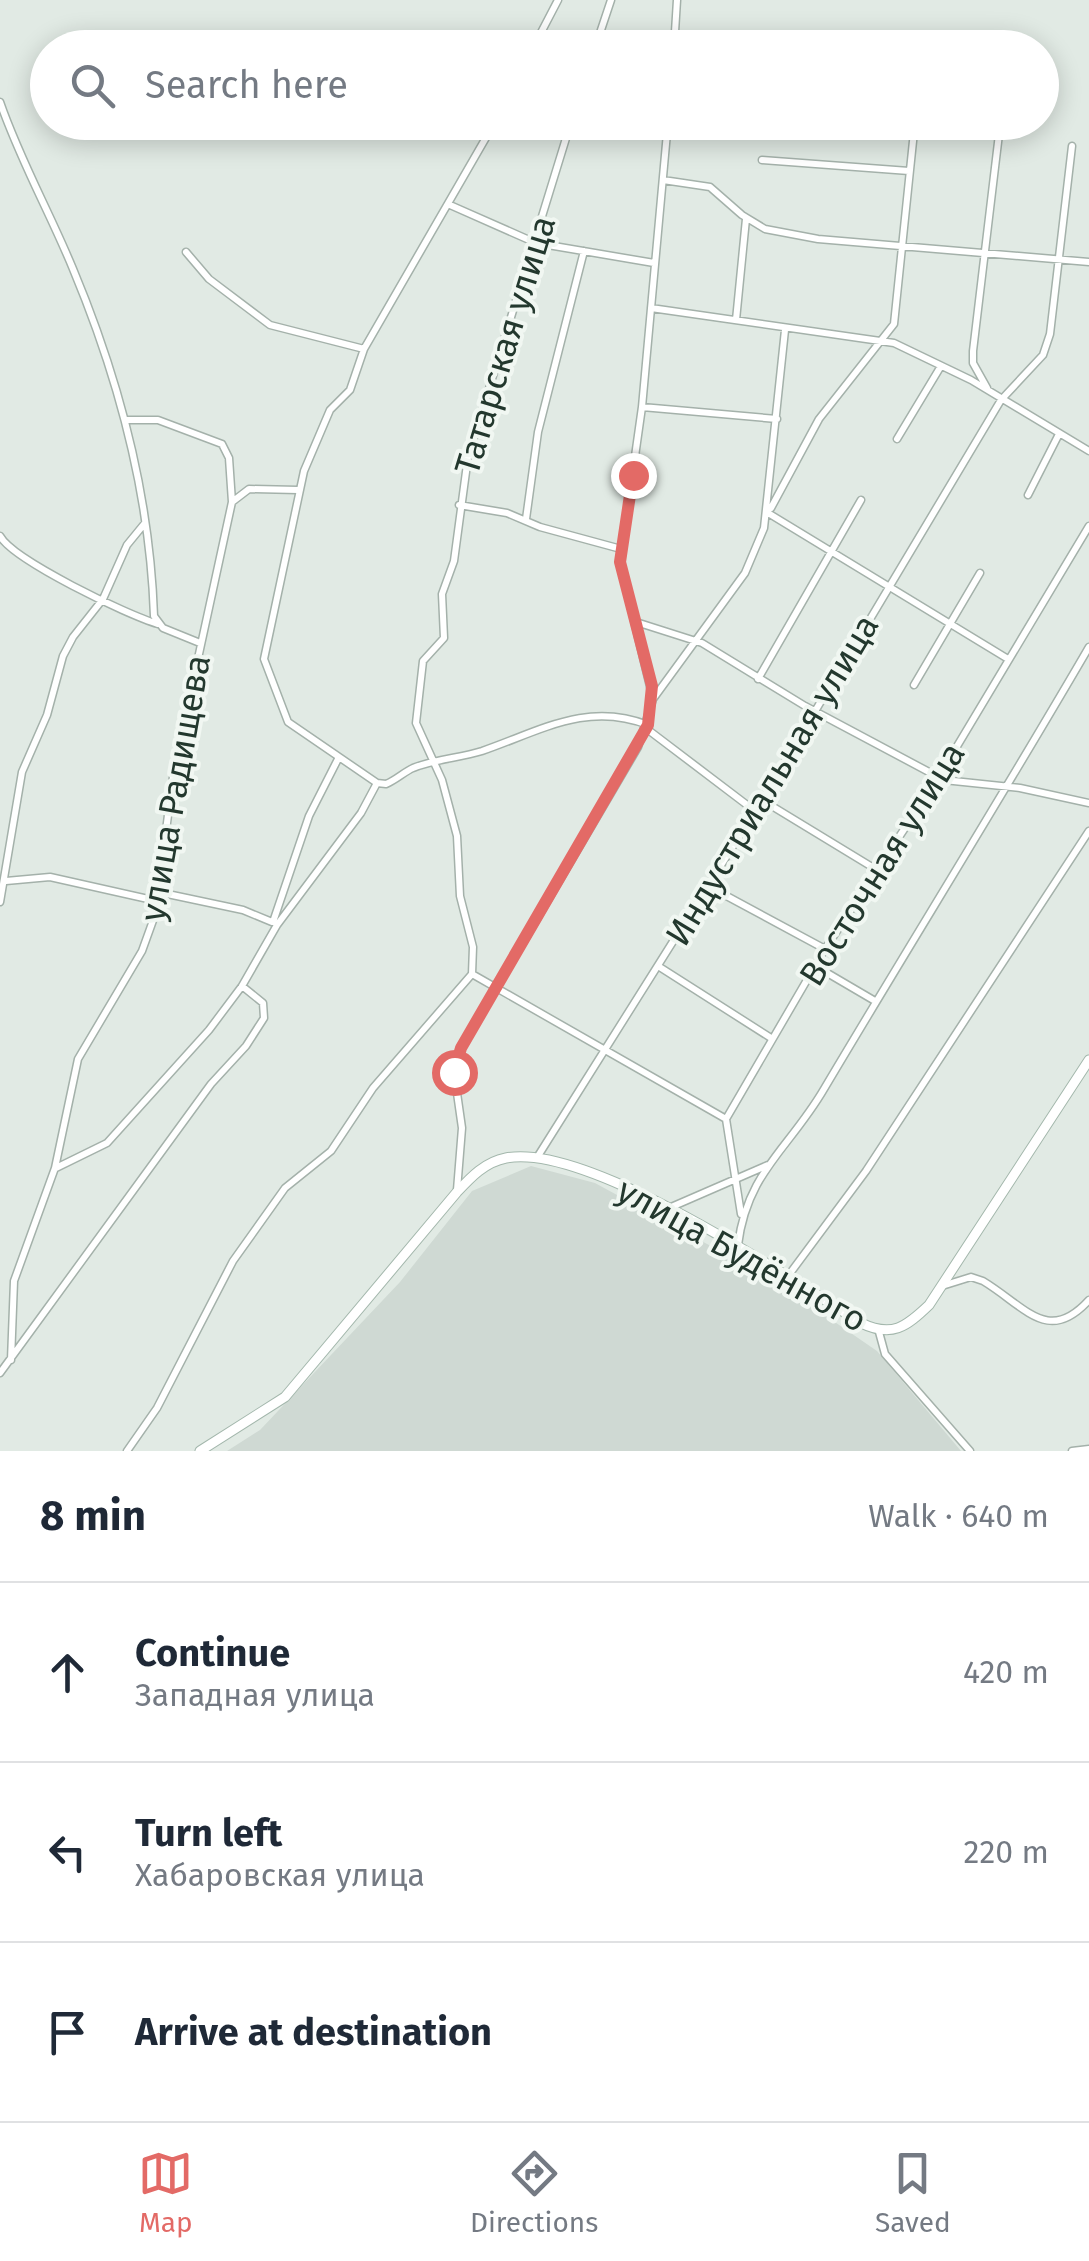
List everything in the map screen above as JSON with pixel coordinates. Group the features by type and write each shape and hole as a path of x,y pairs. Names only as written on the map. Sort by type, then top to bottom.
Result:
{"street":[{"path":"542,30 558,0"},
{"path":"601,30 611,0"},
{"path":"675,30 677,0"},
{"path":"0,102 76,275 125,420 146,521 158,624"},
{"path":"485,140 364,349 350,390 330,410 298,490 264,659 288,722 377,783 386,784 415,767 588,714 621,715 647,727 755,811"},
{"name":"Татарская улица","path":"472,974 473,947 460,896 457,836 434,762 416,724 418,677 423,661 444,638 442,594 454,561 459,505 478,416 566,140"},
{"path":"653,699 621,574 621,549 642,407 667,140"},
{"path":"457,1192 462,1128 455,1060 647,727 653,699 745,573 768,513 819,419 849,375 887,338 913,140"},
{"path":"989,390 973,363 982,251 997,140"},
{"name":"Индустриальная улица","path":"538,1156 762,800 1000,400 1043,355 1050,334 1072,146"},
{"path":"762,160 909,172"},
{"path":"664,180 710,187 746,218 766,229 818,239 1089,262"},
{"path":"450,205 536,243 655,264"},
{"path":"736,320 746,218"},
{"path":"526,519 538,432 584,250"},
{"path":"186,252 209,279 270,326 364,349"},
{"path":"651,308 785,330 887,338 989,390 1089,451"},
{"path":"768,513 785,330"},
{"path":"897,439 941,366"},
{"path":"642,407 776,419"},
{"path":"125,420 158,420 222,444 228,458 232,502"},
{"path":"1028,495 1059,434"},
{"path":"232,502 248,489 270,486 298,490"},
{"path":"758,679 862,500"},
{"name":"улица Радищева","path":"10,1360 14,1281 55,1168 78,1059 142,951 157,901 174,769 232,502"},
{"path":"459,505 526,519 621,549"},
{"path":"768,513 1008,659"},
{"path":"0,902 6,881 12,809 68,646 103,600 127,545 146,521"},
{"name":"Восточная улица","path":"726,1118 825,949 938,778 1089,526"},
{"path":"0,536 19,557 126,614 200,643"},
{"path":"914,685 980,573"},
{"path":"634,622 694,641 938,778 1089,803"},
{"path":"741,1214 769,1164 814,1106 1089,646"},
{"path":"275,924 309,816 339,757"},
{"path":"55,1168 107,1143 209,1030 242,986 275,924 361,813 377,783"},
{"path":"762,800 878,870"},
{"path":"788,1276 866,1171 1089,831"},
{"path":"6,881 50,877 157,901"},
{"path":"708,886 825,949"},
{"path":"158,892 242,910 275,924"},
{"path":"658,966 772,1038"},
{"path":"817,966 875,1001"},
{"path":"127,1451 158,1408 233,1261 285,1188 331,1151 373,1088 472,974 726,1118 738,1178 738,1245"},
{"path":"0,1373 211,1084 258,1028 264,1018 263,1003 242,986"},
{"name":"улица Будённого","path":"200,1451 284,1397 457,1192 486,1165 504,1158 538,1156 579,1167 738,1245 880,1332 892,1332 911,1322 941,1286 1089,1060"},
{"path":"666,1209 769,1164"},
{"path":"941,1286 971,1277 983,1281 1048,1324 1066,1322 1089,1300"},
{"path":"880,1332 885,1354 970,1451"},
{"path":"1072,1451 1089,1448"}],"shaded area":[{"path":"531,1166 595,1183 775,1281 877,1351 961,1451 227,1451 260,1430 400,1282 472,1191"}],"route":[{"path":"454,1072 461,1048 648,725 652,686 620,562 633,475"}]}
